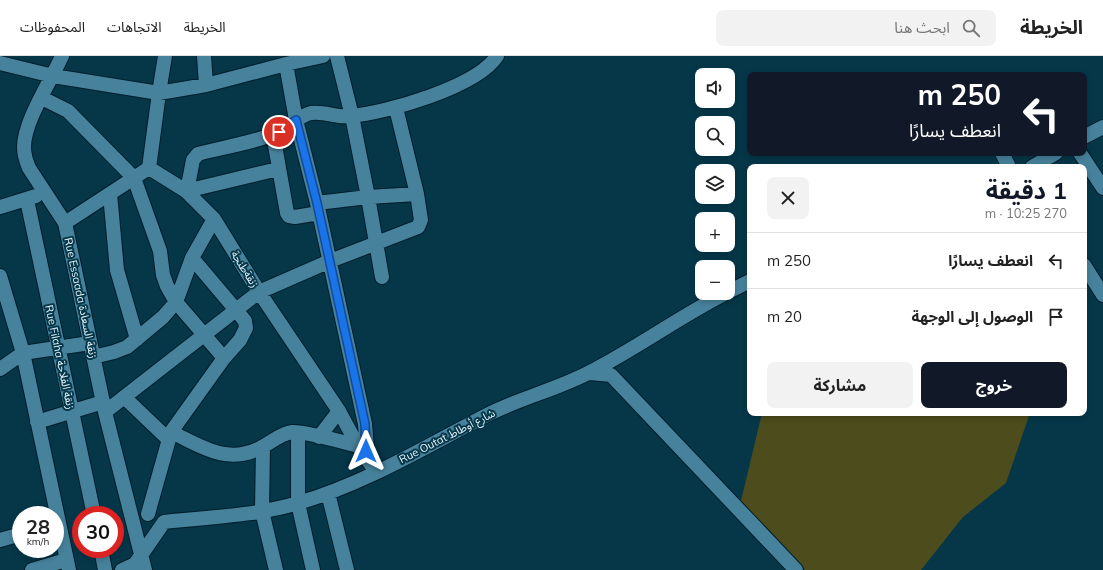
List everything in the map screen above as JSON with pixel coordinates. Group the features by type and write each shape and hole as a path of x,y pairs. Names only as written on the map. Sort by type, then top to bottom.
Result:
{"street":[{"name":"Rue Essaada زنقة السعادة","path":"62,56 30,120 24,148 29,168 65,223 104,407 145,570"},
{"path":"65,223 150,168 165,56"},
{"path":"204,56 206,85"},
{"path":"0,63 53,76 159,93 206,85 286,64 302,58 323,56"},
{"path":"337,56 352,116 382,277"},
{"path":"278,169 186,191 195,156 273,134 286,128 296,120 312,113 352,116 396,108 428,98 484,69 497,56"},
{"path":"124,397 170,436 217,454 240,455 263,447 286,433 298,433 319,437 361,450 367,447 365,424 318,208 296,120 286,64"},
{"path":"42,98 68,111 134,178 160,251 165,281 176,302 224,358"},
{"path":"38,422 72,410 104,407 124,397 259,292 330,261 414,229 420,224 417,194 396,108"},
{"path":"1087,135 1103,127"},
{"path":"273,134 278,169 289,216 295,217 318,208 368,197 417,194"},
{"path":"1037,164 1051,156"},
{"path":"1082,156 1103,188"},
{"name":"زنقةطنجة","path":"150,168 186,191 214,219 259,292 339,411 361,450 376,472"},
{"path":"0,207 27,200 45,193"},
{"path":"110,194 117,270 137,339"},
{"name":"Rue Filaha زنقة الفلاحة","path":"27,200 92,506"},
{"path":"0,369 23,353 58,349 114,352 127,347 163,317 176,302 192,258 214,219"},
{"path":"148,514 170,436 224,358 245,334 245,321 192,258"},
{"path":"1087,270 1103,295"},
{"path":"0,276 23,353 54,506"},
{"name":"Rue Outat شارع أوطاط","path":"735,288 747,282"},
{"name":"Rue Outat شارع أوطاط","path":"164,522 262,511 298,503 328,493 376,472 506,405 539,394 590,373 713,300"},
{"path":"590,373 611,375 796,570"},
{"path":"319,437 339,411"},
{"path":"298,433 298,503 313,570"},
{"path":"263,447 262,511 276,570"},
{"path":"328,493 347,570"},
{"path":"122,570 135,564 164,522 128,501"},
{"path":"0,540 12,537"},
{"path":"32,570 68,565 64,550"},
{"path":"103,558 105,570"}],"shaded area":[{"path":"761,416 1029,416 1006,483 963,517 921,570 805,570 740,505"}],"route":[{"path":"279,132 296,120 317,203 365,424 367,440 366,451"}]}
